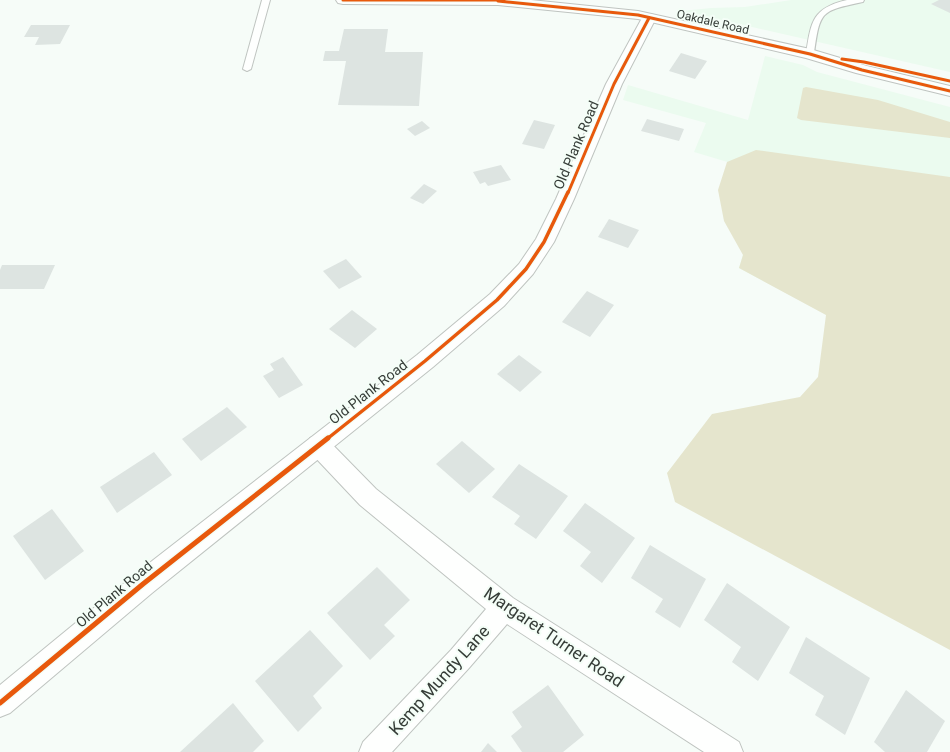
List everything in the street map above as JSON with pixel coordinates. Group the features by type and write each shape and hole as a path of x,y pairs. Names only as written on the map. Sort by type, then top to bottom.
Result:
{"main road":[{"name":"Oakdale Road","path":"343,0 502,1 644,17"},
{"name":"Oakdale Road","path":"538,0 610,7 644,17 827,58 862,70 950,91"},
{"name":"Old Plank Road","path":"0,703 142,584 425,361 497,300 526,269 544,242 566,199 644,17"},
{"name":"Oakdale Road","path":"827,58 864,62 950,81"}],"street":[{"name":"Margaret Turner Road","path":"318,445 368,496 504,607 729,752"},
{"name":"Kemp Mundy Lane","path":"373,752 460,659 504,607"}],"lane":[{"path":"247,69 266,0"},
{"path":"810,54 814,26 818,17 832,6 860,0"}],"shaded area":[{"path":"791,0 950,0 950,72 682,11 745,7"},
{"path":"765,56 803,65 817,72 950,107 950,381 739,268 767,174 694,152 706,123 623,100 628,85 748,120"},
{"path":"806,87 878,100 950,122 950,138 801,120 797,118 803,88"},
{"path":"756,150 950,177 950,650 675,502 667,473 712,414 800,397 818,377 826,315 739,268 743,255 724,221 718,190 727,162"}],"building":[{"path":"939,0 950,0 950,13 931,4"},
{"path":"31,25 70,25 60,44 35,45 39,37 24,37"},
{"path":"344,29 388,29 385,52 423,52 419,106 338,105 346,61 323,61 325,51 339,51"},
{"path":"681,53 707,61 695,79 669,71"},
{"path":"647,119 684,129 679,141 641,131"},
{"path":"534,120 555,125 544,149 522,144"},
{"path":"422,121 430,128 415,136 407,129"},
{"path":"501,165 511,180 488,186 485,182 480,184 473,172"},
{"path":"424,184 437,191 423,204 410,198"},
{"path":"609,219 639,230 628,248 598,237"},
{"path":"346,259 362,277 339,289 323,271"},
{"path":"2,265 55,265 44,289 0,289 0,270"},
{"path":"587,291 614,305 590,337 562,322"},
{"path":"352,310 377,329 355,348 329,329"},
{"path":"519,355 542,372 520,392 497,374"},
{"path":"283,357 303,385 279,398 263,376 274,370 270,364"},
{"path":"227,407 247,427 201,461 182,439"},
{"path":"462,441 495,469 469,493 436,464"},
{"path":"154,452 172,475 117,513 100,487"},
{"path":"519,464 568,496 536,539 514,524 520,516 492,497"},
{"path":"585,503 635,538 602,583 580,566 591,552 563,531"},
{"path":"52,509 84,551 45,580 13,536"},
{"path":"650,545 706,579 680,628 655,612 663,599 631,578"},
{"path":"377,567 410,600 384,625 395,636 370,660 327,613"},
{"path":"727,583 790,627 758,681 732,662 741,647 704,620"},
{"path":"310,630 343,666 313,696 322,708 298,732 255,681"},
{"path":"806,637 870,678 845,735 815,715 824,696 789,673"},
{"path":"548,685 584,735 563,752 522,752 511,736 522,727 512,712"},
{"path":"906,690 945,721 927,752 885,752 874,742"},
{"path":"233,703 264,741 253,752 180,752"},
{"path":"488,743 497,752 481,752"}],"cycle path":[{"path":"343,0 504,0"},
{"path":"498,1 638,15 810,54 862,70 950,91"},
{"path":"0,703 143,584 425,361 497,300 526,269 544,242 565,199 614,84 649,18"},
{"path":"842,59 864,62 950,81"}]}
